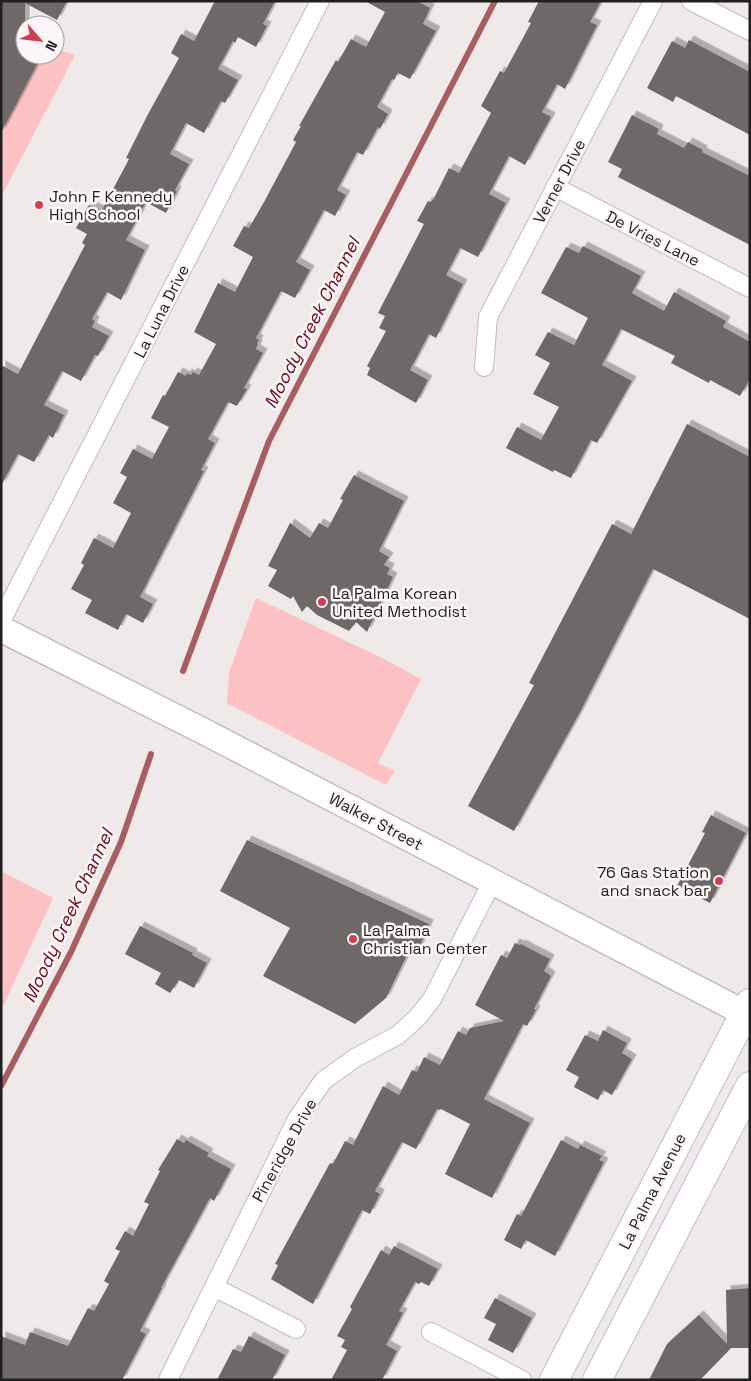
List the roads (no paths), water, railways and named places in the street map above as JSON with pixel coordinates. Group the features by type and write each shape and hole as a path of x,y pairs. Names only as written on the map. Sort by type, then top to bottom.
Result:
{"main road":[{"name":"Walker Street","path":"1,628 195,726 492,882 748,1010"},
{"name":"La Palma Avenue","path":"554,1380 748,1010"},
{"path":"597,1380 750,1086"}],"street":[{"name":"La Luna Drive","path":"1,621 320,1"},
{"name":"Verner Drive","path":"484,367 488,317 653,1"},
{"path":"691,1 750,31"},
{"name":"De Vries Lane","path":"555,187 750,288"},
{"name":"Pineridge Drive","path":"168,1380 297,1119 323,1081 355,1058 398,1035 417,1018 432,999 492,882"},
{"path":"214,1286 296,1329"},
{"path":"431,1332 522,1380"}],"waterway":[{"name":"Moody Creek Channel","path":"183,671 269,441 495,1"},
{"name":"Moody Creek Channel","path":"1,1086 71,952 121,842 151,754"}],"place":[{"name":"John F Kennedy High School","path":"39,205"},
{"name":"La Palma Korean United Methodist","path":"322,602"},
{"name":"76 Gas Station and snack bar","path":"719,881"},
{"name":"La Palma Christian Center","path":"353,939"}]}
